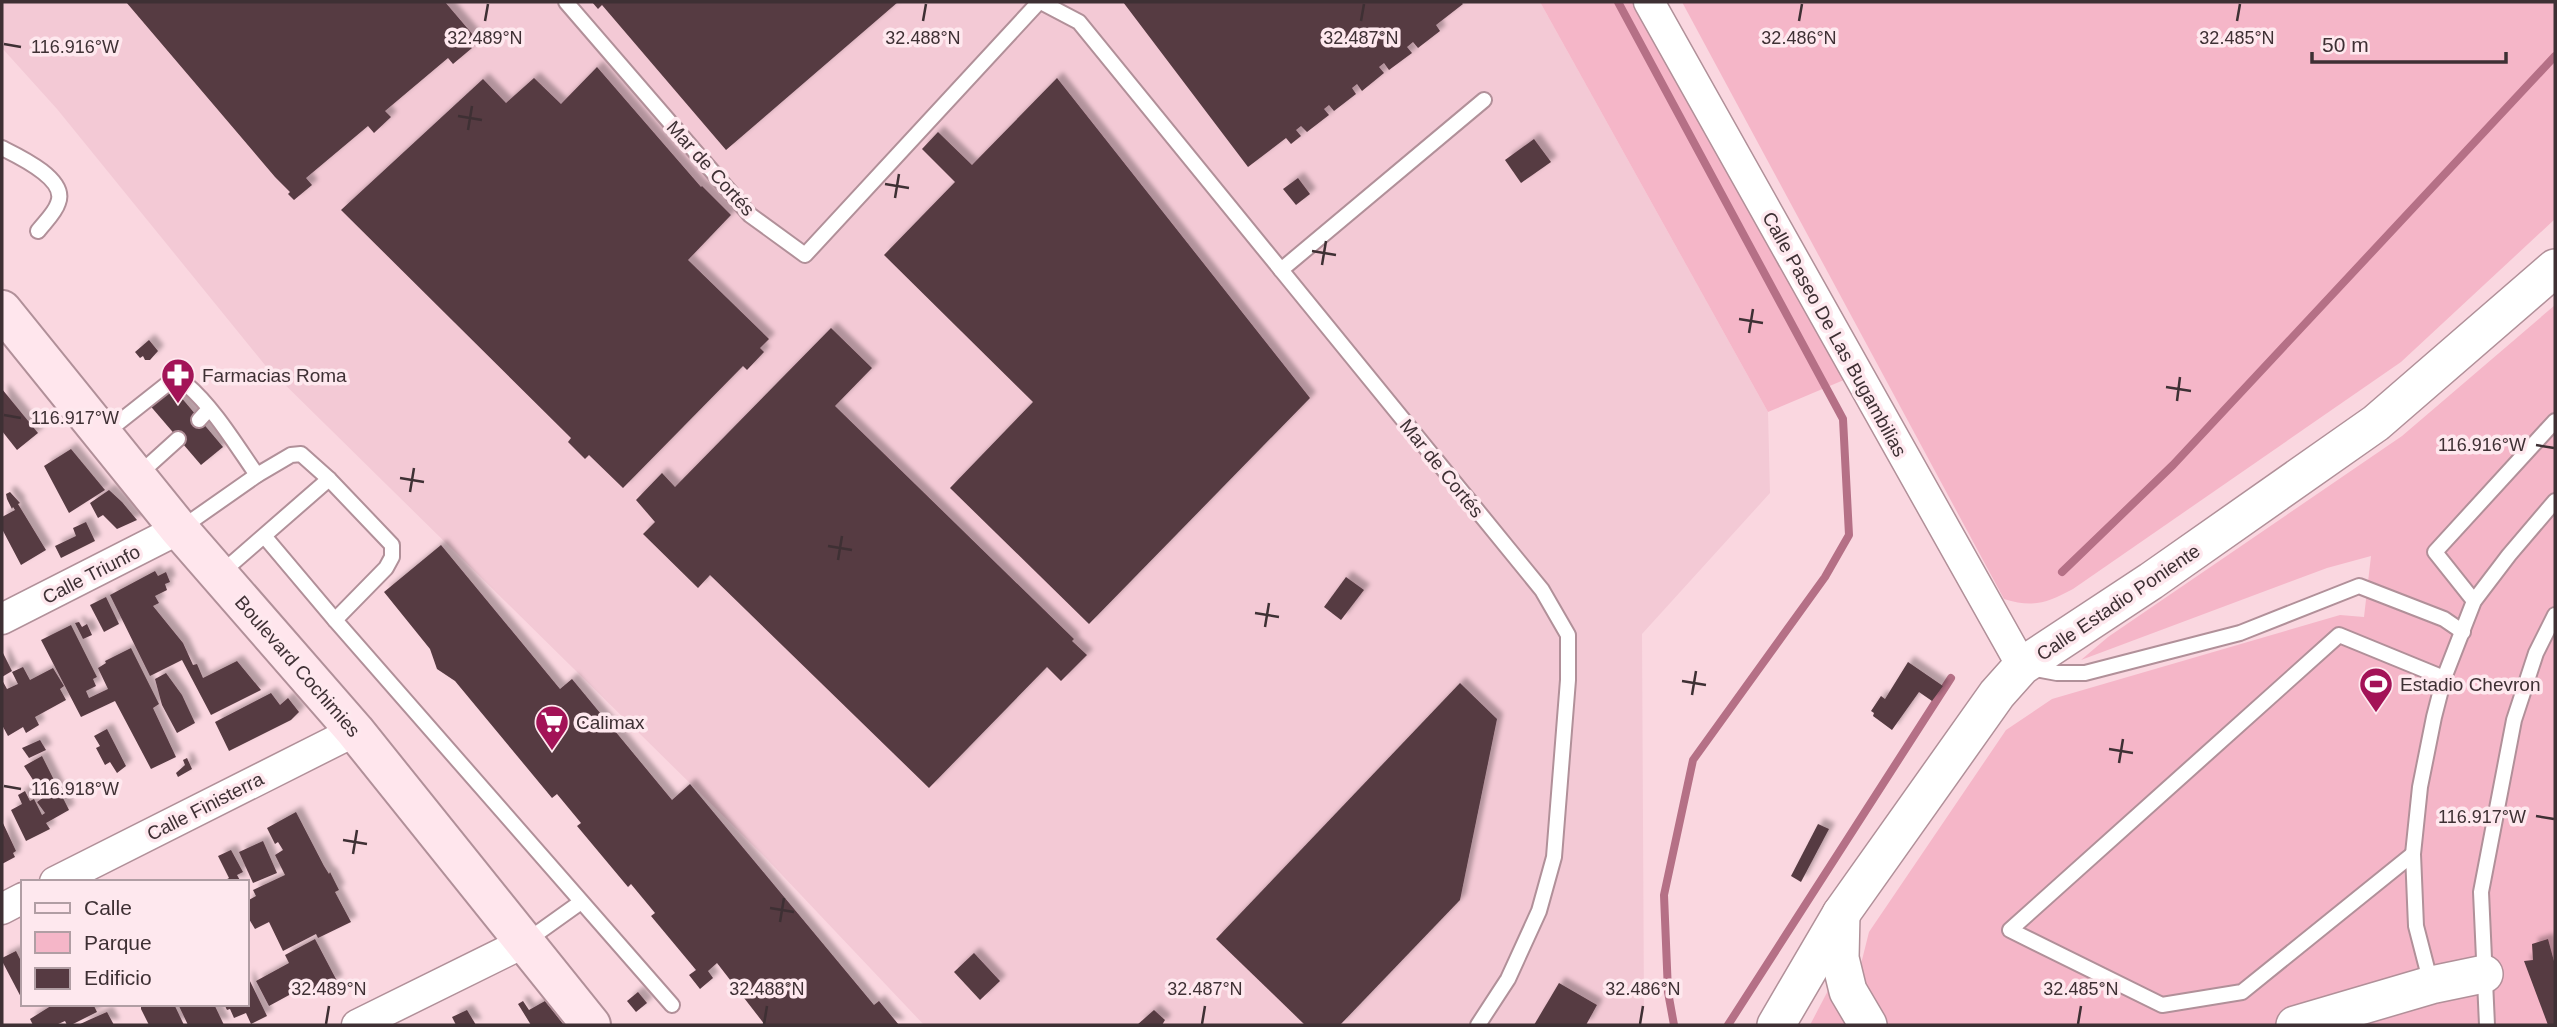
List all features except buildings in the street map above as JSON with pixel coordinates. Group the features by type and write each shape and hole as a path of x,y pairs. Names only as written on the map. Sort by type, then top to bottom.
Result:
{"main road":[{"name":"Boulevard Cochimies","path":"6,324 355,731 591,1025"}],"street":[{"name":"Calle Paseo De Las Bugambilias","path":"1649,2 2022,666"},
{"name":"Calle Estadio Poniente","path":"1776,1025 1841,914 1997,694 2022,666 2151,581 2376,423 2555,268"},
{"name":"Calle Triunfo","path":"2,619 180,529"},
{"name":"Calle Finisterra","path":"59,880 355,731"},
{"path":"2,908 21,899"},
{"path":"1841,914 1840,958 1847,991 1868,1025"},
{"path":"357,1025 523,943"},
{"path":"2295,1025 2431,985 2484,974"}],"lane":[{"name":"Mar de Cortés","path":"566,2 750,215 804,255 1040,2 1079,22 1542,590 1568,635 1568,680 1554,856 1539,911 1508,979 1478,1025"},
{"path":"1281,270 1484,100"},
{"path":"2,148 26,160 48,176 59,189 59,202 38,231"},
{"path":"103,435 171,381 178,380 185,384 204,414 257,475"},
{"path":"2474,601 2435,552 2555,421"},
{"path":"136,477 178,439"},
{"path":"180,529 257,475 292,455 301,454 329,479 392,545 392,557 386,568 335,620"},
{"path":"219,575 329,479"},
{"path":"2431,985 2416,926 2413,854 2420,787 2434,717 2444,678 2474,601 2555,501"},
{"path":"265,537 672,1006"},
{"path":"2022,666 2057,673 2084,673 2240,633 2359,586 2444,619 2463,632"},
{"path":"2487,1025 2481,892 2514,720 2536,653 2555,615"},
{"path":"2413,854 2242,992 2162,1005 2010,930 2339,635 2444,678"},
{"path":"523,943 581,902"}],"shaded area":[{"path":"2,2 1540,2 1768,412 1770,493 1642,634 1644,1011 1640,1025 924,1025 765,857 265,365 57,109 2,48"}],"green space":[{"path":"1540,2 1649,2 1858,374 1768,412"},
{"path":"1682,2 2555,2 2555,219 2401,362 2073,589 2040,603 2014,602 2004,599"},
{"name":"Estadio Chevron","path":"2555,305 2555,1025 1887,1025 1862,992 1861,964 1869,932 2006,730 2052,699 2340,615 2364,617 2371,556 2327,568 2081,660 2108,637 2402,436"},
{"path":"1833,981 1853,1025 1810,1025"}],"waterway":[{"path":"1618,2 1843,419 1849,535 1825,577 1693,760 1664,895 1668,992 1674,1025"},
{"path":"2062,572 2173,465 2555,56"},
{"path":"1728,1025 1951,678"}],"place":[{"name":"Farmacias Roma","path":"178,405"},
{"name":"Estadio Chevron","path":"2376,714"},
{"name":"Calimax","path":"552,752"}]}
